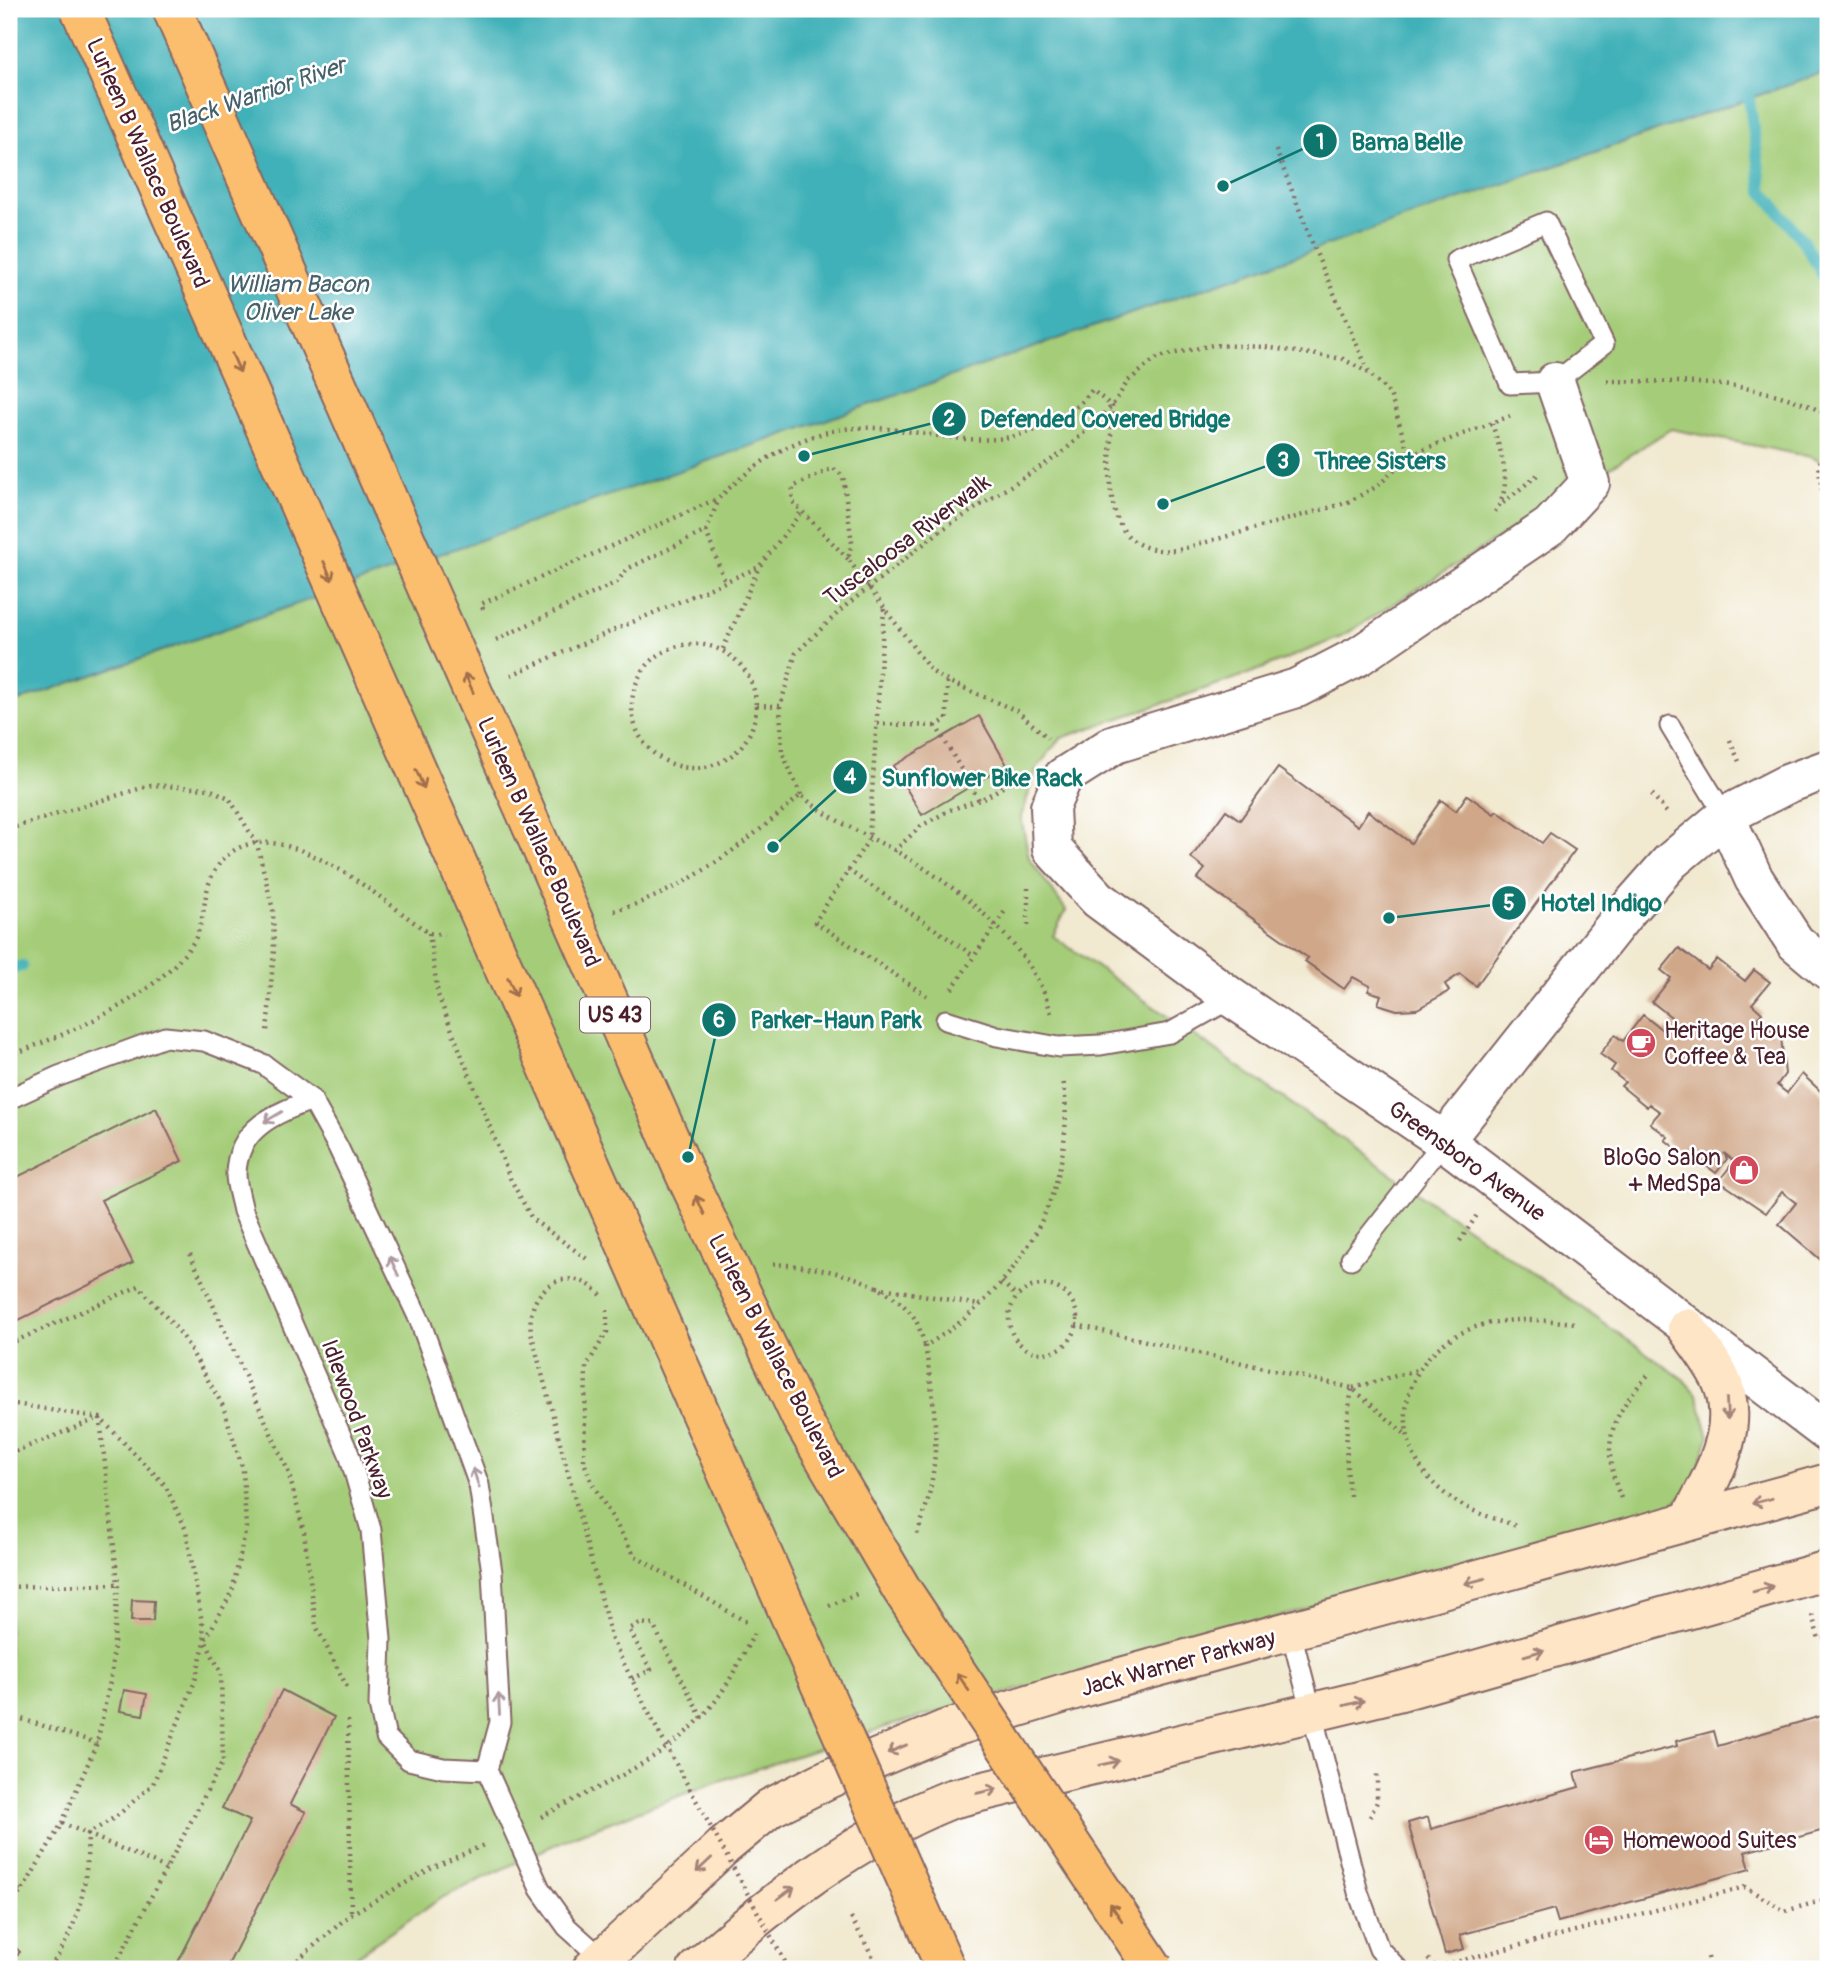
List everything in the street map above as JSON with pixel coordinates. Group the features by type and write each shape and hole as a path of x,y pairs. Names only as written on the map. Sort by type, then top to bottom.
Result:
{"highway":[{"name":"Lurleen B Wallace Boulevard","path":"80,9 946,1969"},
{"name":"Lurleen B Wallace Boulevard","path":"172,9 685,1174 801,1418 902,1590 1154,1969"}],"main road":[{"path":"1687,1328 1720,1379 1729,1408 1722,1457 1689,1521"},
{"name":"Jack Warner Parkway","path":"603,1965 770,1808 828,1779 944,1730 1082,1688 1828,1483"},
{"path":"697,1969 759,1913 838,1856 909,1816 951,1799 1313,1713 1828,1570"}],"street":[{"name":"Greensboro Avenue","path":"1557,389 1590,483 1550,526 1501,556 1390,636 1297,688 1115,744 1063,777 1051,807 1052,849 1098,899 1233,998 1444,1141 1828,1433"},
{"path":"1444,1141 1625,913 1671,862 1725,816 1787,784 1828,769"},
{"path":"1725,816 1754,879 1794,942 1828,970"}],"lane":[{"path":"1546,222 1604,344 1557,389 1510,384 1456,260 1546,222"},
{"path":"1671,726 1725,816"},
{"path":"946,1020 997,1036 1059,1047 1101,1045 1170,1033 1233,998"},
{"path":"9,1099 59,1076 165,1037 204,1041 263,1064 312,1100 338,1147 420,1321 479,1485 492,1572 500,1722 487,1770 540,1889 567,1927 603,1965"},
{"name":"Idlewood Parkway","path":"312,1100 271,1115 243,1142 236,1174 243,1211 349,1454 371,1530 380,1639 379,1705 386,1737 409,1760 443,1768 487,1770"},
{"path":"1351,1259 1444,1141"},
{"path":"1291,1632 1358,1892 1379,1949 1398,1969"}],"path":[{"path":"1276,150 1319,260 1369,373"},
{"name":"Tuscaloosa Riverwalk","path":"801,796 782,752 780,706 796,653 815,632 940,531 1062,453 1112,405 1128,381 1158,357 1213,345 1314,352 1343,359 1369,373 1390,394 1409,455"},
{"path":"486,616 481,604 719,498 762,461 832,431 867,428 976,442 1020,437 1067,415 1092,390 1112,405 1111,478 1119,528 1134,544 1157,552 1178,550 1346,503 1378,486 1409,455 1557,389 1605,381 1673,382 1759,390 1798,399 1828,415 1819,470 1825,517"},
{"path":"848,559 852,544 843,476 834,468 793,488 792,501 848,559 867,589 931,671 947,681 1017,711 1048,738"},
{"path":"496,640 617,582 627,569 706,530 719,498"},
{"path":"723,649 759,567 803,511"},
{"path":"706,530 725,582"},
{"path":"506,664 511,676 759,567"},
{"path":"884,609 869,839 814,922 930,998"},
{"path":"491,628 501,652"},
{"path":"703,643 723,649 747,673 757,705 754,725 744,743 730,757 711,766 691,768 671,764 653,754 640,738 632,720 631,699 636,680 648,663 664,651 682,644 703,643"},
{"path":"877,724 936,726 947,719 947,681"},
{"path":"757,705 780,706"},
{"path":"936,726 979,800"},
{"path":"1730,740 1741,768"},
{"path":"894,851 921,826 950,810 979,800 1019,777"},
{"path":"9,829 151,785 209,789 229,797 257,844 273,909 271,993 263,1064"},
{"path":"1652,794 1674,821"},
{"path":"848,870 974,956"},
{"path":"948,996 1007,908"},
{"path":"1460,1241 1484,1205"},
{"path":"190,1254 288,1471 304,1532 316,1626 347,1685 348,1698"},
{"path":"758,1627 737,1618 635,1556 592,1483 584,1462 586,1367 607,1332 607,1305 600,1293 589,1284 562,1280 549,1284 531,1305 529,1319 612,1640 659,1732 789,1969"},
{"path":"1002,1282 1017,1297"},
{"path":"9,1344 139,1286 182,1335 223,1406 243,1470 246,1528 232,1592 205,1640 194,1681 153,1784 117,1816 88,1834"},
{"path":"873,1286 979,1305"},
{"path":"1036,1286 1058,1289 1073,1304 1076,1325 1073,1336 1056,1351 1045,1353 1024,1347 1010,1329 1012,1306 1017,1297 1036,1286"},
{"path":"1529,1524 1515,1525 1468,1510 1441,1491 1416,1461 1405,1433 1406,1399 1417,1370 1437,1349 1469,1329 1507,1320 1576,1323"},
{"path":"1076,1325 1352,1388 1405,1433"},
{"path":"1352,1388 1417,1370"},
{"path":"1626,1509 1615,1483 1611,1435 1618,1412 1647,1375"},
{"path":"1350,1496 1345,1461 1346,1426 1352,1388"},
{"path":"9,1403 100,1418 165,1485 186,1530 205,1640 221,1673 223,1760 113,1969"},
{"path":"9,1454 100,1418"},
{"path":"9,1905 22,1891 62,1823 97,1744 112,1672 118,1584 100,1418"},
{"path":"9,1587 118,1584"},
{"path":"632,1679 651,1670 629,1629 641,1623 653,1625 702,1717"},
{"path":"1815,1623 1819,1639 1828,1638"},
{"path":"348,1710 351,1913"},
{"path":"9,1715 97,1744"},
{"path":"1370,1819 1377,1801 1377,1771"},
{"path":"62,1823 166,1868"},
{"path":"49,1969 77,1920 87,1877 88,1834"},
{"path":"287,1969 351,1913 432,1868 486,1844"},
{"path":"9,1880 22,1891"},
{"path":"1423,1953 1436,1968 1745,1887 1785,1912 1828,1899"},
{"path":"851,1918 880,1969"},
{"path":"1708,1957 1712,1969"}],"green space":[{"path":"1828,71 1828,464 1811,457 1671,429 1341,637 1248,674 1061,738 1037,768 1021,817 1029,858 1066,910 1053,936 1683,1379 1697,1395 1709,1437 1691,1489 1668,1508 889,1726 716,1782 573,1836 441,1898 337,1969 9,1969 9,704"}],"water":[{"name":"William Bacon Oliver Lake","path":"9,9 1828,9 1828,71 9,704"}],"building":[{"path":"979,716 1007,765 922,815 893,766"},
{"path":"1278,768 1358,826 1368,811 1411,843 1441,800 1456,811 1467,795 1494,814 1497,811 1542,843 1550,833 1575,850 1476,986 1460,974 1445,984 1449,991 1417,1009 1397,1010 1378,1004 1381,995 1368,991 1370,986 1353,977 1344,989 1305,961 1308,958 1197,879 1205,869 1191,858 1226,810 1240,820"},
{"path":"1679,948 1708,970 1717,959 1745,981 1754,970 1770,982 1752,1004 1762,1013 1757,1019 1781,1037 1785,1074 1777,1085 1787,1093 1802,1074 1828,1098 1828,1251 1821,1260 1779,1224 1796,1203 1782,1192 1766,1213 1719,1181 1734,1161 1724,1153 1727,1159 1716,1173 1696,1158 1693,1162 1665,1140 1668,1137 1650,1123 1660,1112 1649,1104 1647,1107 1621,1086 1625,1082 1611,1071 1615,1065 1600,1054 1615,1035 1623,1041 1643,1015 1665,1032 1675,1020 1652,1002 1671,978 1661,970"},
{"path":"156,1108 182,1161 101,1200 133,1263 9,1325 9,1181"},
{"path":"132,1600 154,1601 153,1621 131,1621"},
{"path":"124,1690 147,1694 143,1715 120,1711"},
{"path":"282,1690 334,1717 290,1804 306,1812 226,1969 182,1969 176,1966 250,1821 222,1808"},
{"name":"Homewood Suites","path":"1828,1714 1828,1829 1745,1852 1750,1869 1558,1922 1554,1909 1460,1935 1464,1949 1445,1954 1408,1823 1428,1817 1431,1829 1579,1787 1575,1772 1677,1746 1676,1741 1714,1731 1718,1746"},
{"path":"9,1941 20,1952 9,1963"}],"waterway":[{"path":"1749,99 1762,190 1805,244 1828,284"},
{"path":"9,969 22,966"}],"place":[{"name":"Bama Belle","path":"1223,186"},
{"name":"Defended Covered Bridge","path":"804,456"},
{"name":"Three Sisters","path":"1163,504"},
{"name":"Sunflower Bike Rack","path":"773,847"},
{"name":"Hotel Indigo","path":"1389,918"},
{"name":"Heritage House Coffee & Tea","path":"1641,1043"},
{"name":"Parker-Haun Park","path":"688,1157"},
{"name":"BloGo Salon + MedSpa","path":"1744,1170"},
{"name":"Homewood Suites","path":"1599,1840"}],"water label":[{"name":"Black Warrior River","path":"256,95"}]}
